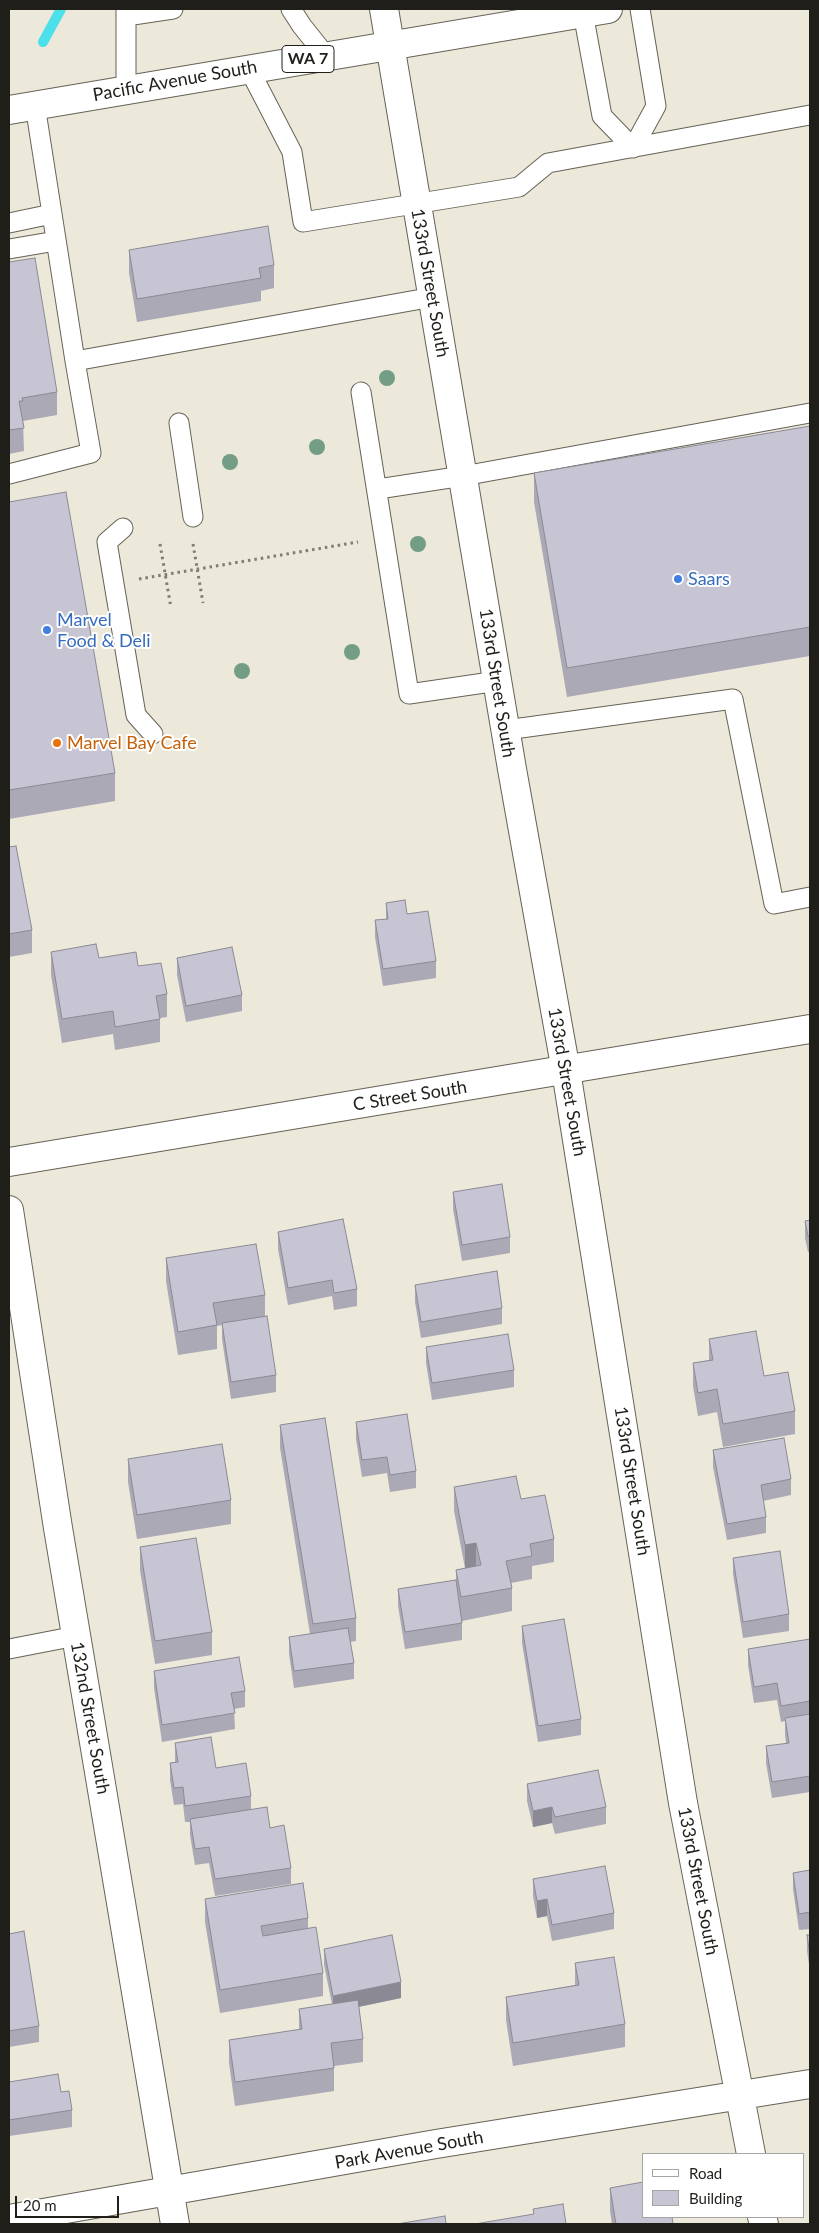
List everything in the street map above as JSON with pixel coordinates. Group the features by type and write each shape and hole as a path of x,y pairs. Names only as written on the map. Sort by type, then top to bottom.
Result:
{"street":[{"name":"133rd Street South","path":"384,9 462,476 566,1071 683,1803 751,2153"},
{"name":"Pacific Avenue South","path":"9,110 595,11"},
{"name":"C Street South","path":"9,1162 810,1029"},
{"name":"132nd Street South","path":"9,1210 76,1636 175,2224"},
{"name":"Park Avenue South","path":"9,2219 436,2144 810,2084"}],"lane":[{"path":"126,90 126,12 172,9"},
{"path":"291,9 326,56"},
{"path":"633,148 656,106 640,9"},
{"path":"595,11 602,116 633,148"},
{"path":"249,69 292,152 303,222 519,187 548,163 810,116"},
{"path":"9,474 91,453 36,105"},
{"path":"9,222 52,214"},
{"path":"9,249 56,241"},
{"path":"75,360 433,297"},
{"path":"362,392 410,694 498,681"},
{"path":"378,489 462,476 810,413"},
{"path":"179,423 193,517"},
{"path":"123,528 107,542 136,715 153,734"},
{"path":"506,730 733,699 774,904 810,898"},
{"path":"9,1649 76,1636"}],"path":[{"path":"192,539 203,603"},
{"path":"202,568 358,542"},
{"path":"160,544 171,608"}],"building":[{"path":"268,226 274,265 259,268 261,278 137,299 129,250"},
{"path":"35,258 57,392 22,398 23,401 19,401 24,428 9,430 9,262"},
{"name":"Saars","path":"810,426 810,627 567,668 534,473"},
{"path":"66,492 115,773 9,790 9,502"},
{"path":"16,846 32,930 9,934 9,847"},
{"path":"405,900 407,914 428,911 436,961 383,969 375,920 388,919 386,903"},
{"path":"96,944 99,958 136,952 138,966 161,963 167,994 156,996 160,1019 115,1027 113,1011 62,1019 51,952"},
{"path":"232,947 242,995 186,1006 177,958"},
{"path":"502,1184 510,1237 462,1245 453,1192"},
{"path":"343,1219 357,1289 334,1293 332,1280 288,1288 278,1232"},
{"path":"810,1220 810,1235 808,1236 805,1221"},
{"path":"256,1244 265,1295 213,1303 217,1325 178,1332 166,1258"},
{"path":"497,1271 502,1308 421,1322 415,1285"},
{"path":"267,1316 276,1375 231,1382 222,1323"},
{"path":"756,1331 764,1376 788,1372 795,1411 723,1424 717,1389 698,1393 693,1363 713,1360 709,1339"},
{"path":"508,1334 514,1370 432,1383 426,1347"},
{"path":"407,1414 416,1471 390,1475 387,1457 362,1460 356,1422"},
{"path":"325,1418 356,1618 313,1624 280,1425"},
{"path":"784,1438 791,1479 761,1485 766,1517 727,1524 713,1450"},
{"path":"222,1444 231,1500 137,1515 128,1459"},
{"path":"516,1476 521,1499 545,1495 554,1539 530,1544 532,1556 506,1561 512,1588 461,1597 456,1570 481,1565 476,1543 465,1545 454,1487"},
{"path":"196,1538 212,1632 155,1641 140,1547"},
{"path":"780,1551 789,1614 743,1622 733,1558"},
{"path":"456,1580 462,1623 405,1632 398,1589"},
{"path":"564,1619 581,1719 538,1726 522,1626"},
{"path":"348,1628 354,1663 294,1671 289,1637"},
{"path":"810,1639 810,1701 781,1706 777,1683 754,1687 748,1649"},
{"path":"239,1657 245,1691 231,1693 235,1713 162,1725 154,1671"},
{"path":"810,1714 810,1776 772,1782 766,1746 789,1743 785,1718"},
{"path":"211,1737 216,1768 246,1763 251,1796 185,1806 183,1787 174,1788 170,1763 178,1762 175,1743"},
{"path":"598,1770 606,1807 555,1817 552,1807 533,1811 527,1784"},
{"path":"267,1807 270,1828 284,1825 291,1868 215,1879 209,1847 195,1849 190,1819"},
{"path":"605,1866 614,1913 552,1925 547,1899 537,1901 533,1879"},
{"path":"810,1870 810,1912 799,1914 793,1873"},
{"path":"303,1883 308,1918 261,1926 263,1936 316,1927 323,1973 220,1990 205,1899"},
{"path":"24,1931 39,2026 9,2031 9,1934"},
{"path":"392,1935 401,1982 333,1996 324,1949"},
{"path":"807,1935 810,1935 810,1955"},
{"path":"614,1957 625,2024 513,2043 506,1997 579,1985 575,1963"},
{"path":"358,2000 363,2039 331,2043 334,2068 235,2082 229,2040 302,2029 299,2009"},
{"path":"58,2074 61,2092 69,2091 72,2110 9,2120 9,2082"},
{"path":"642,2182 642,2218 672,2218 673,2224 616,2224 610,2188"},
{"path":"563,2204 566,2224 475,2224 534,2214 533,2209"},
{"path":"445,2216 446,2224 397,2224"}],"waterway":[{"path":"43,42 61,9"}],"place":[{"name":"Saars","path":"678,579"},
{"name":"Marvel Food & Deli","path":"47,630"},
{"name":"Marvel Bay Cafe","path":"57,743"}]}
